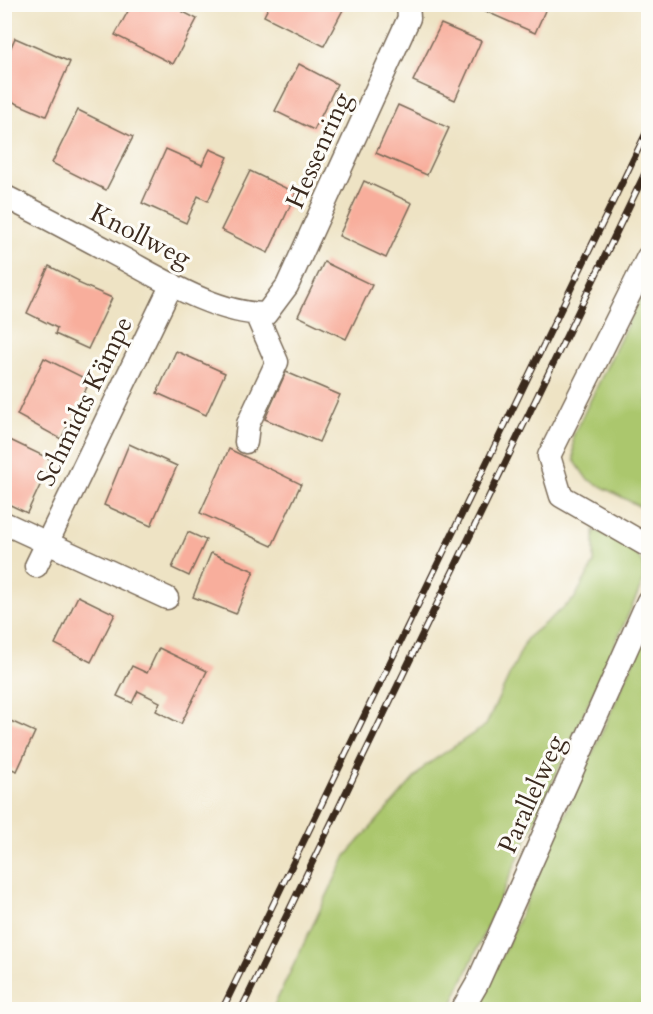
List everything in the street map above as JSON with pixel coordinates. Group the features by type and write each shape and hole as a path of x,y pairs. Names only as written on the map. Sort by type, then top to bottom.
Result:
{"street":[{"name":"Hessenring","path":"261,314 287,286 409,18 408,4"},
{"name":"Knollweg","path":"4,196 172,284 245,314 261,314"},
{"path":"648,257 549,456 561,496 648,546"},
{"name":"Schmidts Kämpe","path":"36,567 172,284"},
{"path":"246,442 248,424 277,362 261,314"},
{"path":"4,523 167,598"},
{"name":"Parallelweg","path":"462,1010 477,984 648,601"}],"green space":[{"path":"648,282 648,511 587,479 574,460 573,436"},
{"path":"594,530 628,543 643,563 643,582 450,1009 272,1010 346,856 425,766 486,725 527,638 574,599 594,563"},
{"path":"647,631 648,1009 478,1010"}],"building":[{"path":"132,4 168,4 197,19 173,64 115,35"},
{"path":"270,4 346,4 324,46 264,16"},
{"path":"469,4 548,4 535,33"},
{"path":"441,24 481,41 455,100 413,81"},
{"path":"15,38 70,62 46,116 4,98 4,63"},
{"path":"299,64 337,84 314,130 275,111"},
{"path":"398,105 449,128 427,175 376,153"},
{"path":"78,110 133,137 106,190 52,163"},
{"path":"166,149 202,165 210,149 228,157 208,201 198,196 186,223 142,203"},
{"path":"250,171 296,193 268,253 221,230"},
{"path":"364,181 412,203 386,258 339,236"},
{"path":"324,262 372,285 346,339 298,316"},
{"path":"49,266 79,281 78,283 112,298 88,349 55,334 57,328 27,313"},
{"path":"176,351 225,373 206,415 157,393"},
{"path":"44,358 90,381 61,439 17,415"},
{"path":"286,372 340,395 319,442 265,419"},
{"path":"10,440 52,460 27,513 4,502 4,451"},
{"path":"129,444 177,466 151,526 104,505"},
{"path":"229,449 301,484 272,546 200,513"},
{"path":"188,532 206,540 189,576 172,568"},
{"path":"211,553 254,571 236,614 193,597"},
{"path":"78,596 115,614 91,662 55,644"},
{"path":"159,648 207,671 181,724 156,711 160,702 138,691 132,703 117,696 132,666 147,673"},
{"path":"4,718 35,732 17,771 4,766"}],"railway":[{"path":"222,1010 648,129"},
{"path":"241,1010 648,167"}]}
